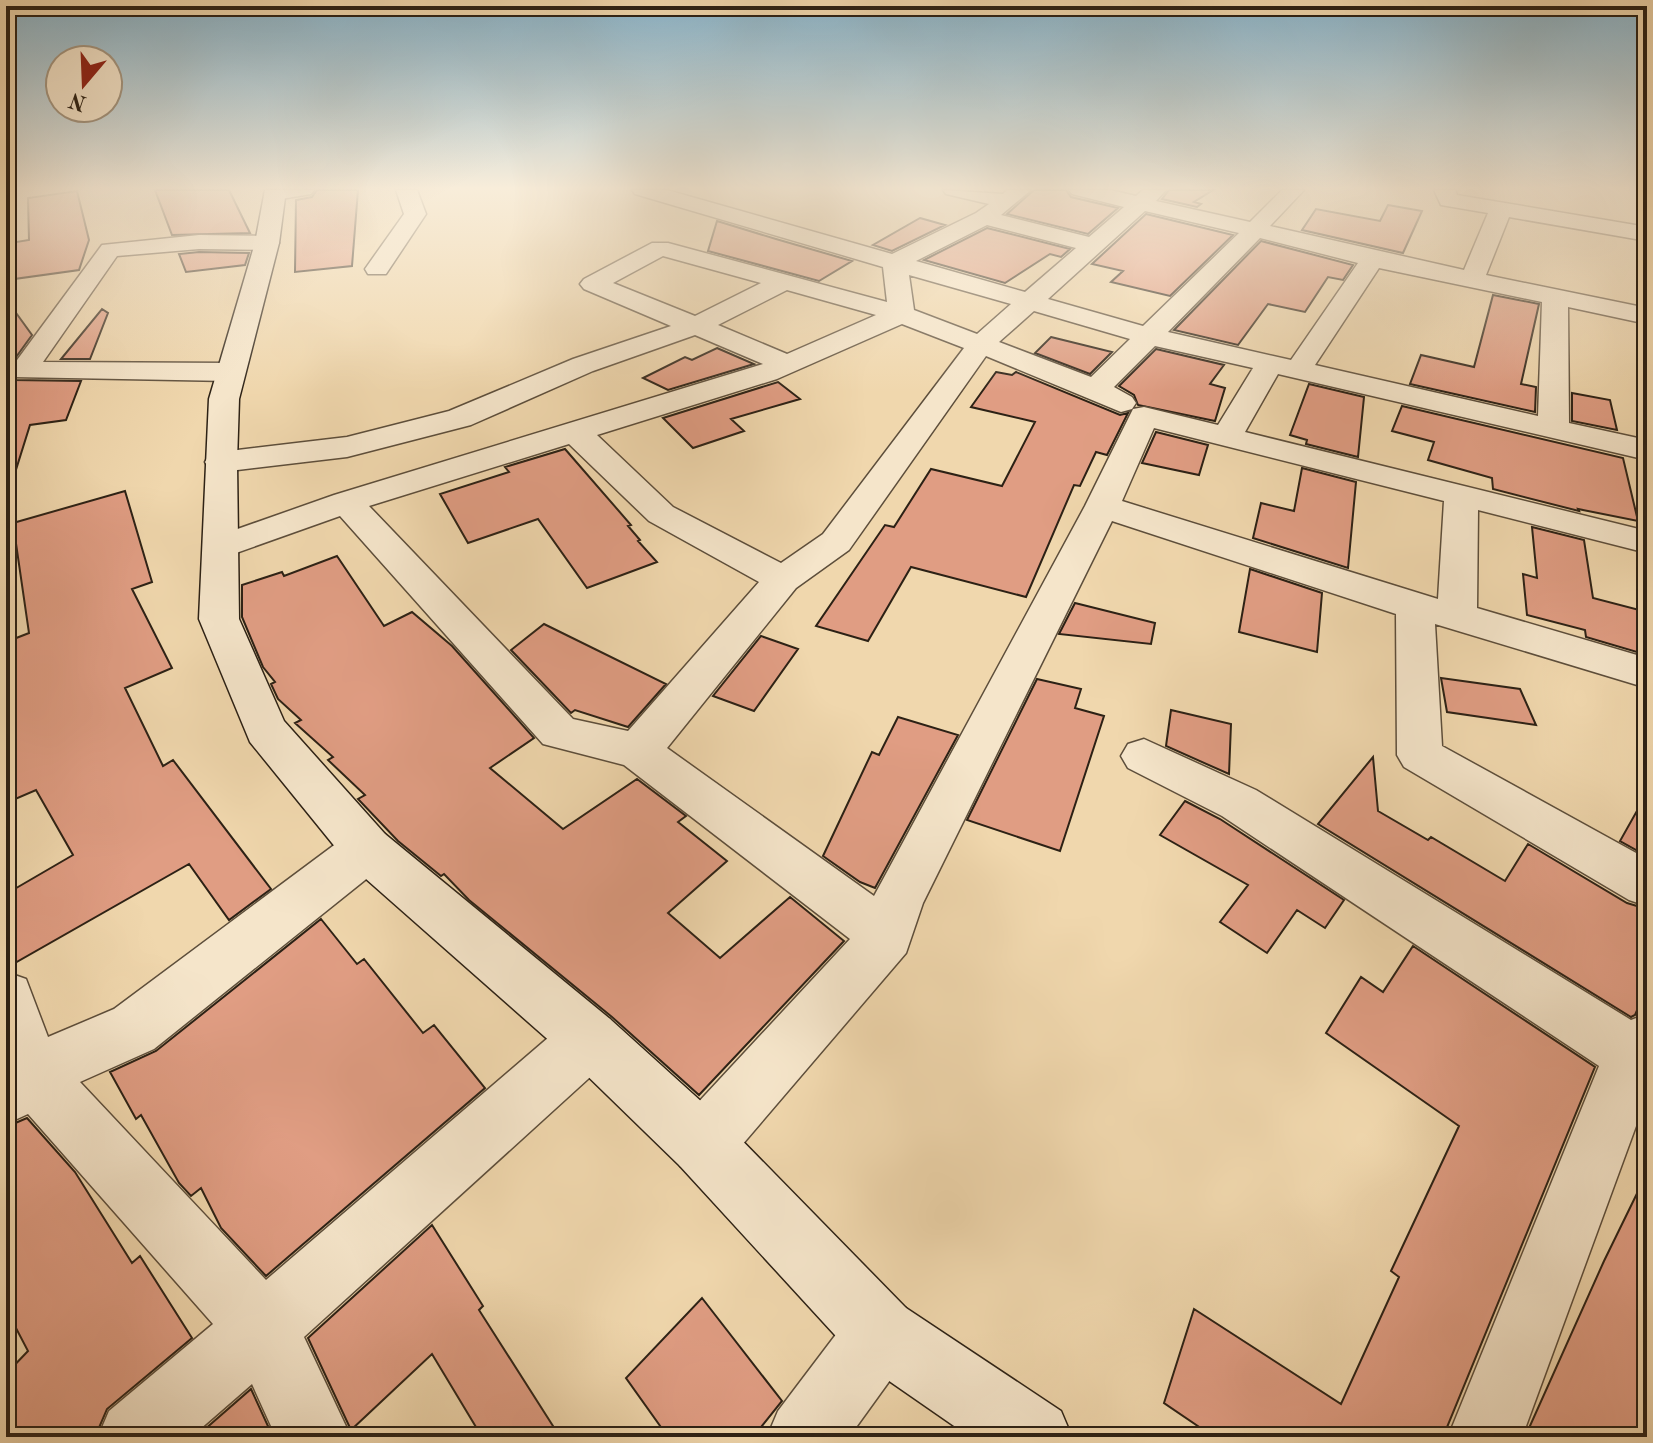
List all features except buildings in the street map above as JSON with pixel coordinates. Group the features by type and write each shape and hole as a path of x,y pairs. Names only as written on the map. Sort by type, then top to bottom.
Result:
{"street":[{"path":"105,257 23,371 230,372"},
{"path":"263,257 224,399 219,619 266,730 367,849 590,1039 702,1144 881,1333 1035,1437"},
{"path":"377,269 385,257"},
{"path":"643,257 593,284 788,364"},
{"path":"694,257 901,314 1096,389 1144,416 1647,542"},
{"path":"879,257 1149,336 1647,450"},
{"path":"895,262 904,257"},
{"path":"638,751 783,579 836,542 980,345 1080,257"},
{"path":"1096,389 1229,257"},
{"path":"1366,257 1647,316"},
{"path":"1472,280 1481,257"},
{"path":"1226,437 1373,259"},
{"path":"895,262 901,314"},
{"path":"221,462 347,447 460,418 583,365 696,326 784,282"},
{"path":"1553,429 1555,298"},
{"path":"222,547 346,502 788,364 901,314"},
{"path":"702,1144 887,936 898,901 1102,506 1144,416"},
{"path":"575,432 661,514 783,579"},
{"path":"1461,496 1436,612 1420,755 1647,884"},
{"path":"346,502 559,732 638,751 887,936"},
{"path":"1102,506 1436,612 1647,673"},
{"path":"1144,756 1239,803 1642,1053 1485,1437"},
{"path":"19,1084 134,1029 367,849"},
{"path":"6,998 19,1084 263,1328 314,1437"},
{"path":"135,1437 590,1039"},
{"path":"804,1437 881,1333"}]}
